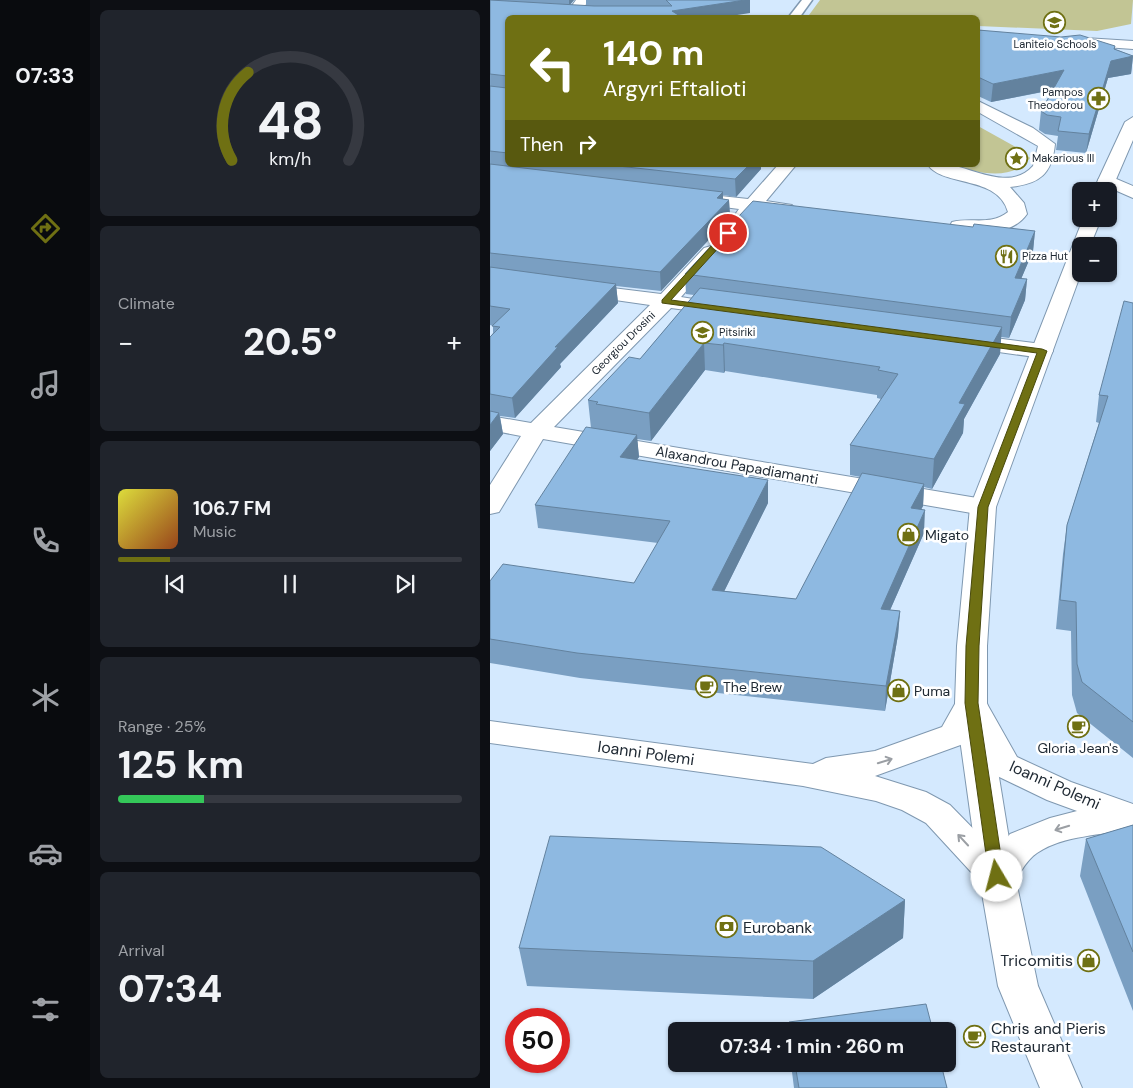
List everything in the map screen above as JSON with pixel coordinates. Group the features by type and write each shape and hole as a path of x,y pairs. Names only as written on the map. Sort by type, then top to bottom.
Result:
{"street":[{"path":"583,0 570,11 592,13"},
{"path":"1057,40 1133,45"},
{"path":"980,107 1027,131 1046,144 1044,163 1036,175 1014,183 982,182"},
{"path":"1106,182 1133,122"},
{"name":"Georgiou Drosini","path":"490,506 537,430 665,302 753,206 784,167"},
{"path":"942,167 1008,193 1017,203 1018,214 1010,221 986,228 942,224"},
{"path":"1117,189 1133,192"},
{"path":"675,196 801,210"},
{"path":"1060,1088 1018,986 997,876 971,703 972,646 983,507 1072,270"},
{"path":"558,287 744,312"},
{"path":"940,338 1042,351"},
{"name":"Alaxandrou Papadiamanti","path":"490,423 983,507"},
{"name":"Ioanni Polemi","path":"802,774 879,763 954,735 971,703"},
{"name":"Ioanni Polemi","path":"971,703 1005,765 1058,791 1130,816"},
{"name":"Ioanni Polemi","path":"490,732 802,774 880,788 914,801 938,814 997,876 1024,844 1062,827 1130,816"}],"lane":[{"path":"795,15 807,0"}],"green space":[{"name":"Laniteio Schools","path":"820,0 1133,0 1131,24 1097,31 980,26 980,15 809,15"},
{"path":"980,127 1021,150 1030,158 1013,171 993,174 958,167 980,167"}],"building":[{"path":"490,0 594,6 672,6 666,0 745,0 672,11 678,15 505,15 505,76 490,74"},
{"path":"980,30 1061,37 1080,35 1115,46 1114,49 1133,56 1111,61 1089,134 1058,131 1061,117 1047,115 1041,111 1064,70 993,84 980,78"},
{"path":"490,86 505,88 505,153 490,151"},
{"path":"490,164 723,192 717,198 729,200 660,272 490,253"},
{"path":"627,167 747,167 735,179"},
{"path":"753,201 973,227 974,224 1035,231 1015,278 1027,279 1011,317 685,274"},
{"path":"490,267 616,284 555,347 558,347 512,398 490,394 490,337 500,327 492,326 510,309 490,306"},
{"path":"700,288 1002,327 959,403 965,404 934,459 850,445 898,374 878,370 880,367 724,343 723,345 704,343 649,413 596,404 598,402 588,400 629,357 640,359"},
{"path":"1124,301 1133,303 1133,722 1082,682 1077,664 1076,602 1060,600 1067,525 1108,396 1099,395"},
{"path":"490,411 499,413 490,425"},
{"path":"586,427 637,435 620,457 768,480 712,590 796,599 862,473 924,484 911,508 925,510 881,609 900,611 886,686 577,653 490,639 490,581 503,564 634,583 670,521 535,505"},
{"path":"1133,825 1133,952 1086,839"},
{"path":"550,836 821,847 905,900 813,961 519,948"},
{"path":"926,1004 931,1022 789,1022"},
{"path":"796,1072 943,1072 947,1088 799,1088"}],"place":[{"name":"Laniteio Schools","path":"1055,23"},
{"name":"Pampos Theodorou","path":"1099,98"},
{"name":"Makarious III","path":"1016,158"},
{"name":"Pizza Hut","path":"1006,256"},
{"name":"Pitsiriki","path":"703,332"},
{"name":"Migato","path":"909,535"},
{"name":"The Brew","path":"707,687"},
{"name":"Puma","path":"898,691"},
{"name":"Gloria Jean's","path":"1078,726"},
{"name":"Eurobank","path":"727,927"},
{"name":"Tricomitis","path":"1089,960"},
{"name":"Chris and Pieris Restaurant","path":"975,1037"}],"route":[{"path":"728,233 665,302 1042,351 983,507 972,646 971,703 997,876"}]}
